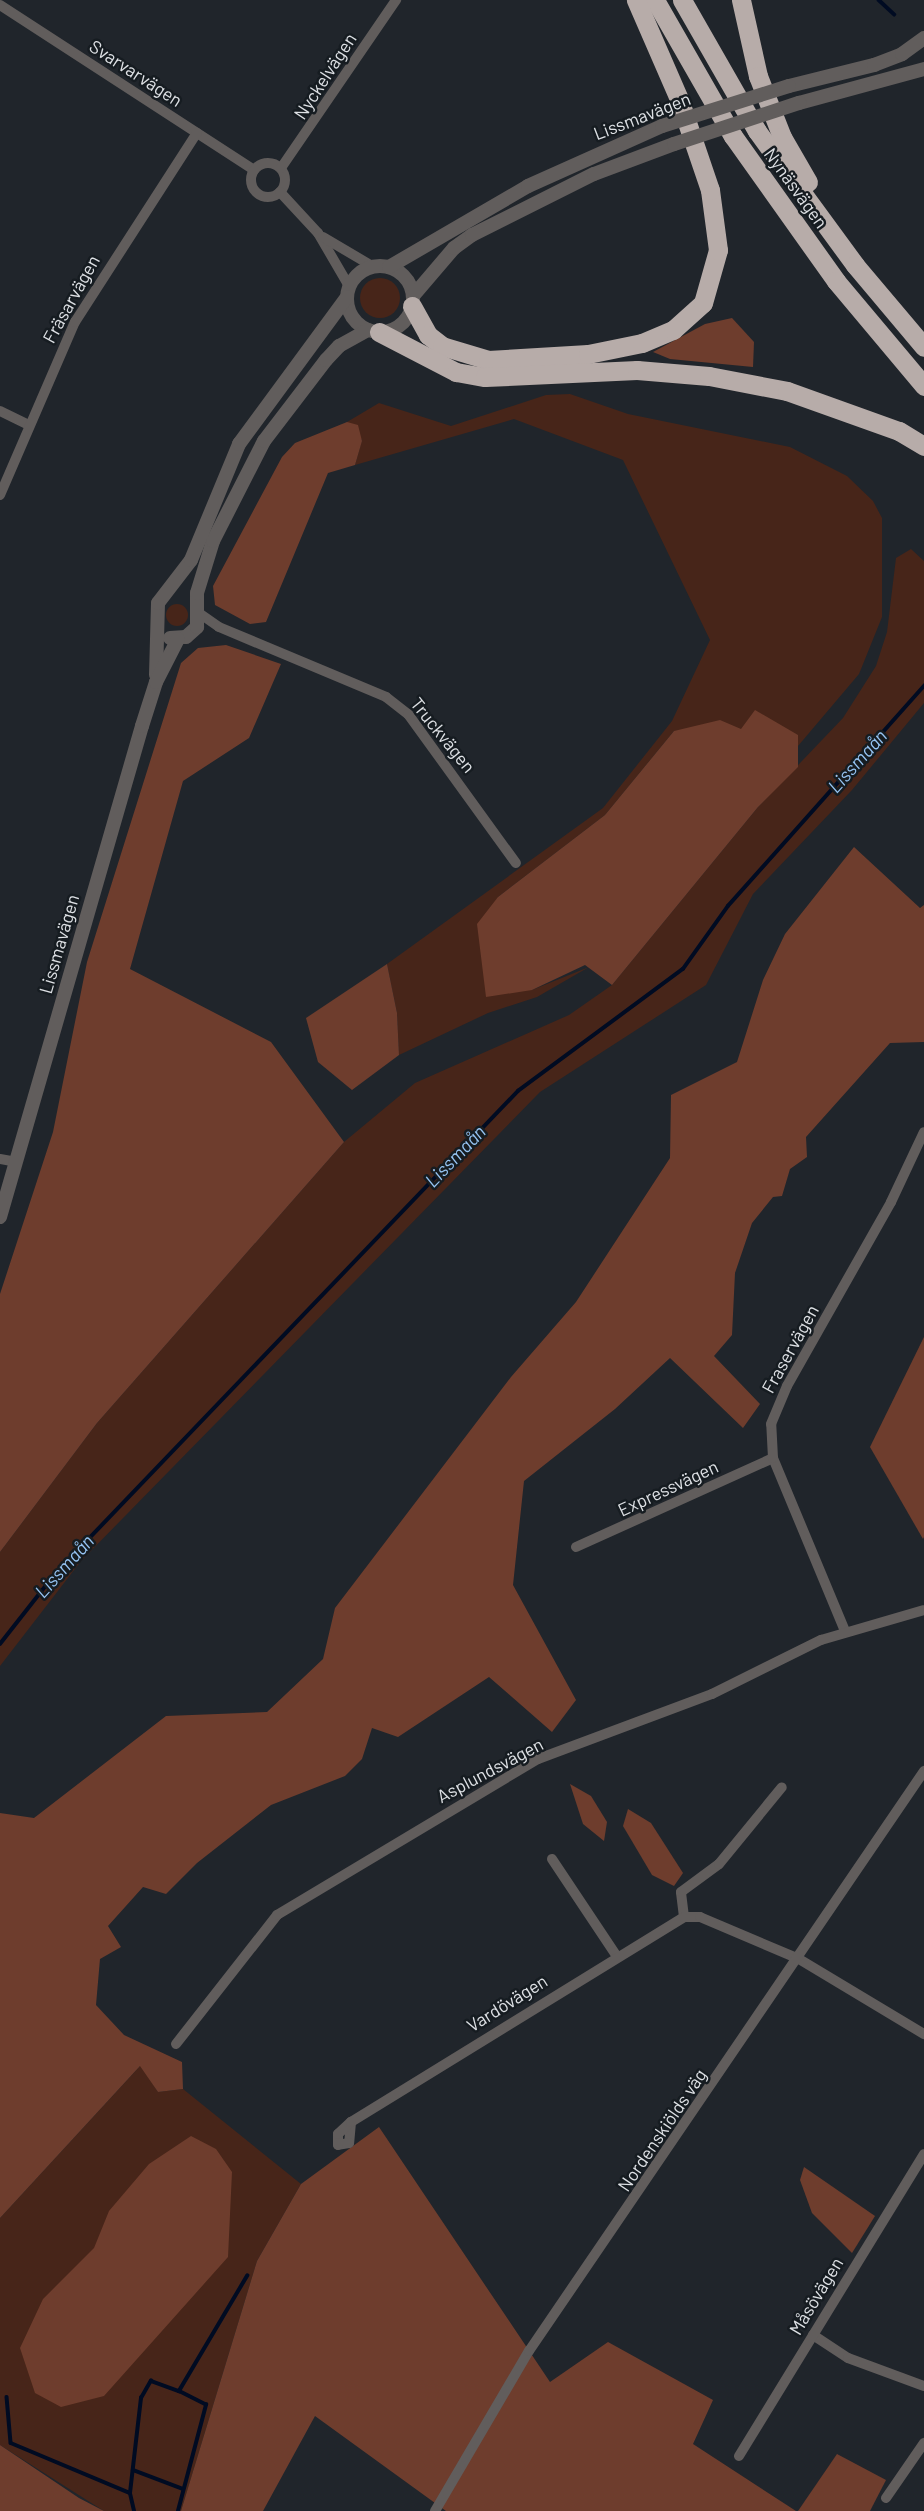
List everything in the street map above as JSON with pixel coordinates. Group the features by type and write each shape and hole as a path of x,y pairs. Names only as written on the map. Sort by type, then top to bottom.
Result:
{"highway":[{"path":"413,301 428,335 442,346 462,356 509,360 587,354 642,343 673,330 703,303 718,250 710,190 694,137 636,0"},
{"name":"Nynäsvägen","path":"654,0 733,136 836,281 924,386"},
{"name":"Nynäsvägen","path":"682,0 757,131 855,265 924,346"},
{"path":"741,0 748,44 782,137 855,265"},
{"path":"374,331 456,372 485,377 638,370 709,376 787,391 857,414 924,446"}],"street":[{"name":"Nyckelvägen","path":"281,168 396,0"},
{"name":"Svarvarvägen","path":"0,5 254,170"},
{"name":"Lissmavägen","path":"389,267 528,186 662,126 789,86 874,65 902,54 924,38"},
{"path":"157,628 178,639 192,632 198,609 202,572 225,510 264,441 339,346 374,331 400,325 413,301 454,248 472,235 594,174 674,144 799,103 924,69"},
{"name":"Fräsarvägen","path":"0,495 86,302 197,133"},
{"path":"269,163 281,168 285,179 280,192 271,197 259,194 251,181 254,170 269,163"},
{"path":"280,192 318,233 348,291 354,320 374,331"},
{"path":"318,233 372,266 389,267 409,283 413,301"},
{"path":"348,291 372,266"},
{"name":"Lissmavägen","path":"156,682 157,628 154,611 191,560 239,444 348,291"},
{"path":"0,411 29,425"},
{"path":"167,595 186,596 198,609"},
{"name":"Truckvägen","path":"198,609 235,634 386,697 408,714 516,863"},
{"name":"Truckvägen","path":"192,632 235,634"},
{"name":"Lissmavägen","path":"0,1217 156,682 178,639"},
{"name":"Fraservägen","path":"845,1631 773,1458 771,1424 787,1386 885,1213 924,1132"},
{"path":"0,1159 17,1162"},
{"name":"Expressvägen","path":"576,1547 773,1458"},
{"name":"Asplundsvägen","path":"176,2044 266,1925 289,1905 538,1759 712,1694 845,1631 924,1610"},
{"name":"Nordenskiölds väg","path":"435,2511 529,2351 799,1959 924,1771"},
{"path":"782,1787 719,1864 681,1892 684,1917 700,1917 799,1959 924,2034"},
{"path":"552,1858 616,1955"},
{"name":"Vardövägen","path":"351,2122 616,1955 684,1917"},
{"name":"Måsövägen","path":"740,2456 924,2154"},
{"path":"813,2335 848,2358 924,2386"},
{"path":"886,2498 924,2443"}],"shaded area":[{"path":"380,278 394,284 400,298 394,312 380,318 366,312 360,298 366,284"},
{"path":"732,318 754,342 753,367 670,359 653,352 705,324"},
{"path":"570,394 628,414 790,447 847,476 873,501 882,518 882,617 859,674 798,746 798,735 741,729 674,731 605,815 498,897 532,990 589,967 537,997 488,1013 399,1055 397,1013 387,964 603,808 672,721 710,640 623,460 514,419 355,465 362,440 347,422 379,403 451,426 546,395"},
{"path":"347,422 358,425 362,441 355,465 328,473 266,622 250,624 215,605 213,586 282,457 295,443"},
{"path":"911,549 924,561 924,703 852,790 753,894 706,985 540,1092 81,1561 0,1666 0,1552 97,1423 344,1142 415,1083 569,1015 612,985 758,807 843,718 876,666 887,632 896,558"},
{"path":"177,604 185,607 188,615 185,623 177,626 169,623 166,615 169,607"},
{"path":"226,645 281,664 249,738 183,781 130,969 271,1042 344,1142 97,1423 0,1552 0,1294 53,1132 87,962 181,663 198,648"},
{"path":"755,710 798,735 798,767 758,807 612,985 585,965 532,990 486,997 477,924 498,897 605,815 674,731 720,720 741,729"},
{"path":"854,847 920,908 924,905 924,1042 890,1043 806,1137 807,1157 790,1169 782,1196 773,1197 752,1223 735,1273 732,1335 714,1356 760,1404 743,1428 670,1358 615,1409 524,1481 513,1585 576,1700 552,1732 489,1677 398,1737 372,1728 362,1759 345,1776 271,1805 197,1863 166,1894 143,1887 108,1926 121,1947 100,1959 96,2005 124,2035 182,2062 183,2089 158,2092 140,2066 0,2218 0,1813 34,1818 166,1716 267,1712 323,1659 335,1608 511,1377 576,1302 670,1158 671,1095 737,1062 763,980 785,934"},
{"path":"387,964 397,1013 399,1055 352,1090 318,1062 306,1018"},
{"path":"924,1337 924,1537 923,1539 870,1447"},
{"path":"570,1784 591,1796 607,1822 604,1841 583,1824"},
{"path":"628,1809 651,1823 683,1873 674,1886 652,1875 623,1826"},
{"path":"141,2065 158,2092 183,2089 301,2184 257,2261 181,2511 104,2511 0,2445 0,2218"},
{"path":"379,2127 550,2382 608,2342 713,2400 693,2444 796,2511 446,2511 315,2416 263,2511 181,2511 257,2261 301,2184"},
{"path":"191,2136 216,2149 232,2172 228,2257 104,2396 61,2407 35,2393 20,2348 43,2299 94,2248 109,2211 149,2164"},
{"path":"804,2167 875,2216 852,2253 812,2213 800,2180"},
{"path":"0,2445 79,2498 104,2511 0,2511"},
{"path":"837,2454 886,2480 870,2511 798,2511"}],"waterway":[{"path":"879,0 894,14"},
{"name":"Lissmaån","path":"0,1644 55,1574 518,1091 683,969 728,906 924,686"},
{"path":"178,2511 206,2405 179,2391 247,2276"},
{"path":"134,2511 130,2493 141,2398 151,2381 179,2391"},
{"path":"7,2397 11,2443 130,2493"},
{"path":"133,2470 183,2489"}]}
